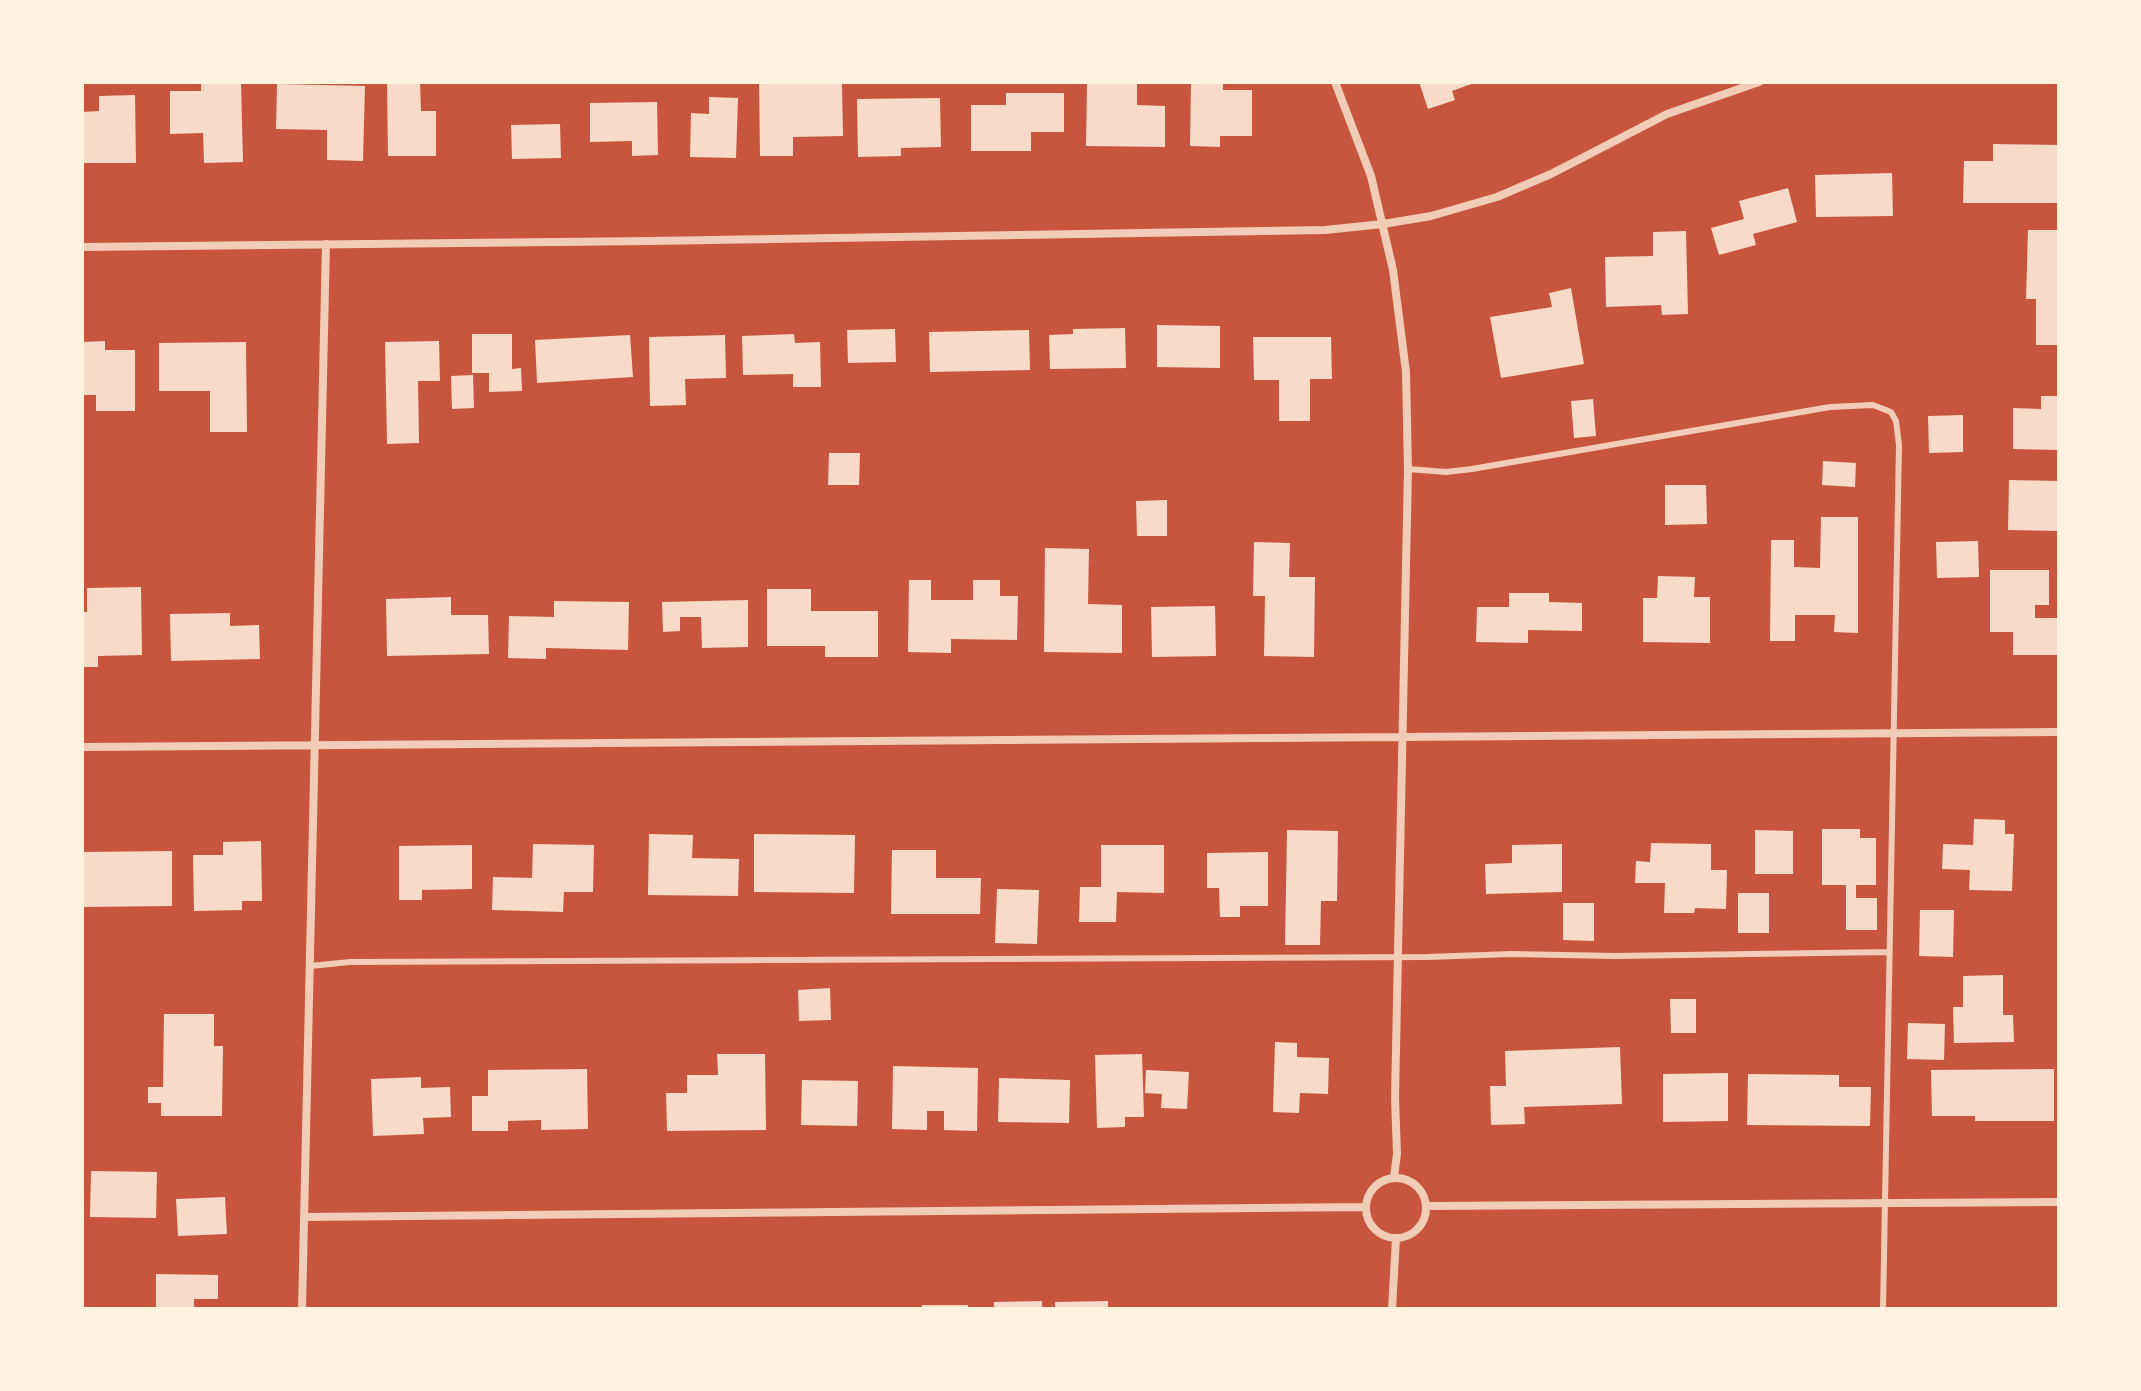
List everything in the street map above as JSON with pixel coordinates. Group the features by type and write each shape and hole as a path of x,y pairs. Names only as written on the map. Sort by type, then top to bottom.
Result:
{"street":[{"path":"1335,82 1371,176 1383,224 1393,270 1406,372 1408,469 1395,1098 1397,1154 1394,1177"},
{"path":"82,247 1294,230 1383,224 1431,216 1497,197 1551,174 1667,114 1759,82"},
{"path":"302,1309 326,244"},
{"path":"82,747 2059,732"},
{"path":"1394,1177 1413,1182 1425,1196 1427,1206 1422,1225 1414,1232 1396,1238 1387,1237 1371,1225 1365,1207 1377,1184 1394,1177"},
{"path":"1427,1206 2059,1202"},
{"path":"305,1217 1365,1207"},
{"path":"1392,1309 1396,1238"}],"lane":[{"path":"1408,469 1446,472 1472,469 1830,407 1873,405 1891,412 1896,421 1899,445 1883,1309"},
{"path":"310,966 350,962 1889,952"}],"building":[{"path":"201,82 241,82 243,162 204,163 203,133 170,134 170,91 201,91"},
{"path":"387,82 420,82 421,111 436,111 436,156 388,156"},
{"path":"759,82 842,84 843,136 793,137 793,156 760,156"},
{"path":"1087,82 1137,82 1137,105 1165,106 1165,147 1086,146"},
{"path":"1191,82 1223,82 1223,90 1252,90 1252,136 1220,136 1220,147 1190,146"},
{"path":"1419,82 1477,82 1452,91 1455,100 1428,109"},
{"path":"277,84 365,86 363,161 327,160 327,130 276,129"},
{"path":"1006,93 1064,93 1064,132 1031,132 1031,151 971,151 971,105 1006,105"},
{"path":"135,95 136,163 82,163 82,112 99,111 99,96"},
{"path":"709,97 738,98 736,158 690,157 691,113 709,114"},
{"path":"940,98 941,147 901,148 901,156 858,157 857,99"},
{"path":"657,102 658,155 632,156 632,141 590,142 590,103"},
{"path":"560,124 561,158 512,159 511,125"},
{"path":"1993,144 2059,145 2059,203 1963,203 1964,161 1993,161"},
{"path":"1892,173 1893,216 1816,217 1815,175"},
{"path":"1788,188 1797,222 1753,234 1756,245 1719,255 1711,228 1744,219 1739,201"},
{"path":"2028,230 2059,230 2059,345 2036,345 2036,299 2026,299"},
{"path":"1686,231 1688,314 1662,315 1661,305 1606,307 1605,257 1653,256 1653,232"},
{"path":"1571,288 1584,364 1501,378 1490,317 1552,307 1549,293"},
{"path":"1157,325 1220,326 1220,368 1157,367"},
{"path":"1125,328 1126,368 1050,369 1049,335 1073,334 1073,329"},
{"path":"895,329 896,362 848,363 847,330"},
{"path":"1029,330 1030,370 930,372 929,332"},
{"path":"472,334 512,334 512,369 521,368 522,391 489,392 489,373 472,373"},
{"path":"794,334 795,343 820,342 821,387 793,387 793,374 743,375 742,336"},
{"path":"630,335 633,377 537,383 535,340"},
{"path":"725,335 726,378 685,379 686,405 650,406 649,337"},
{"path":"1253,337 1331,337 1332,379 1310,379 1310,421 1279,421 1279,380 1254,380"},
{"path":"105,341 105,350 135,350 135,411 96,411 96,395 82,395 82,342"},
{"path":"439,341 440,381 418,381 419,443 387,444 385,342"},
{"path":"246,342 247,432 210,432 210,391 159,391 159,343"},
{"path":"473,375 474,408 452,409 451,376"},
{"path":"2041,396 2059,396 2059,450 2013,449 2013,408 2041,409"},
{"path":"1593,399 1596,436 1574,438 1571,401"},
{"path":"1963,415 1963,452 1929,453 1928,416"},
{"path":"829,453 860,453 859,485 828,485"},
{"path":"1823,461 1856,463 1855,487 1822,485"},
{"path":"2009,480 2059,481 2059,531 2008,530"},
{"path":"1665,485 1706,485 1707,524 1665,525"},
{"path":"1167,500 1167,536 1137,536 1136,501"},
{"path":"1821,517 1858,517 1858,633 1834,632 1835,615 1795,615 1795,641 1770,641 1771,540 1794,540 1794,567 1820,568"},
{"path":"1978,541 1979,577 1937,578 1936,542"},
{"path":"1254,542 1290,543 1289,577 1315,577 1314,657 1264,656 1265,596 1253,596"},
{"path":"1045,548 1089,549 1088,604 1122,605 1122,653 1044,652"},
{"path":"1990,570 2049,570 2049,605 2035,605 2035,618 2059,618 2059,655 2013,655 2013,632 1990,632"},
{"path":"1658,576 1695,577 1694,597 1710,597 1710,643 1643,642 1643,598 1657,598"},
{"path":"909,580 931,580 931,600 973,600 973,580 1000,580 1000,596 1018,596 1017,640 951,639 951,653 908,652"},
{"path":"141,587 142,655 98,656 98,667 82,667 82,612 87,612 87,588"},
{"path":"767,589 811,589 811,611 878,611 878,657 825,657 825,646 767,646"},
{"path":"1509,593 1549,593 1549,602 1582,603 1582,631 1528,630 1528,643 1476,642 1477,607 1509,607"},
{"path":"451,597 451,615 488,615 489,654 387,656 386,599"},
{"path":"748,600 748,647 702,648 701,617 680,617 680,631 663,632 662,602"},
{"path":"554,601 629,602 628,650 546,648 546,659 508,658 509,616 554,617"},
{"path":"1215,606 1216,656 1152,657 1151,607"},
{"path":"230,613 230,626 259,625 260,659 171,661 170,614"},
{"path":"1974,819 2005,820 2005,834 2014,834 2012,891 1969,890 1970,870 1942,869 1943,844 1973,845"},
{"path":"1822,829 1860,829 1860,838 1876,838 1876,885 1856,885 1856,898 1877,898 1877,930 1846,930 1846,885 1822,885"},
{"path":"1287,830 1338,831 1337,901 1321,901 1320,945 1285,945"},
{"path":"1755,830 1793,831 1793,874 1755,874"},
{"path":"649,834 693,835 692,858 739,859 738,896 648,895"},
{"path":"754,834 855,835 854,893 754,892"},
{"path":"261,841 262,901 242,901 242,910 194,911 193,855 223,855 223,842"},
{"path":"1651,843 1711,844 1711,870 1727,870 1726,909 1695,908 1694,913 1664,913 1665,883 1635,883 1636,861 1650,862"},
{"path":"533,844 594,845 593,892 564,892 563,912 492,910 493,877 532,878"},
{"path":"1562,844 1562,892 1486,894 1485,864 1512,863 1512,845"},
{"path":"472,845 472,889 422,890 422,900 399,900 399,846"},
{"path":"1101,845 1164,845 1164,893 1117,892 1116,922 1079,922 1080,887 1101,887"},
{"path":"892,850 936,850 936,878 981,878 980,914 891,914"},
{"path":"172,851 172,906 84,907 84,852"},
{"path":"1268,852 1268,906 1240,906 1240,917 1220,917 1219,888 1207,888 1207,853"},
{"path":"997,889 1039,890 1037,944 995,943"},
{"path":"1738,893 1769,893 1769,933 1738,933"},
{"path":"1563,903 1594,903 1594,941 1563,940"},
{"path":"1920,910 1954,910 1953,957 1919,956"},
{"path":"2003,975 2003,1015 2013,1015 2014,1042 1954,1043 1953,1007 1963,1007 1963,976"},
{"path":"830,988 831,1020 799,1021 798,990"},
{"path":"1670,999 1696,999 1696,1033 1671,1033"},
{"path":"164,1014 214,1014 214,1046 223,1046 222,1116 161,1116 161,1103 148,1103 148,1087 163,1087"},
{"path":"1908,1023 1945,1024 1944,1060 1907,1059"},
{"path":"1275,1042 1297,1043 1297,1057 1329,1058 1328,1094 1300,1093 1299,1113 1273,1112"},
{"path":"1620,1047 1622,1104 1524,1107 1525,1124 1491,1125 1490,1086 1506,1086 1505,1051"},
{"path":"717,1054 765,1054 766,1130 667,1131 666,1093 687,1093 687,1075 718,1075"},
{"path":"1142,1054 1144,1117 1125,1117 1125,1127 1097,1128 1095,1055"},
{"path":"893,1066 978,1068 977,1131 944,1130 944,1111 927,1111 927,1130 892,1129"},
{"path":"587,1069 588,1129 541,1130 541,1120 508,1121 508,1131 472,1131 472,1096 488,1096 488,1070"},
{"path":"2054,1069 2054,1121 1975,1121 1975,1116 1932,1116 1931,1070"},
{"path":"1146,1070 1189,1072 1187,1109 1161,1108 1162,1094 1145,1093"},
{"path":"1728,1073 1728,1121 1663,1122 1663,1074"},
{"path":"1748,1074 1839,1075 1839,1087 1871,1087 1870,1126 1747,1125"},
{"path":"421,1077 421,1088 450,1087 451,1117 423,1118 424,1134 373,1136 371,1079"},
{"path":"999,1078 1070,1080 1069,1123 998,1122"},
{"path":"802,1080 858,1081 857,1126 801,1125"},
{"path":"91,1171 157,1172 156,1218 90,1217"},
{"path":"225,1197 227,1234 178,1236 176,1199"},
{"path":"156,1274 218,1275 218,1299 194,1299 194,1309 156,1309"},
{"path":"1042,1301 1042,1309 994,1309 994,1302"},
{"path":"1108,1301 1108,1309 1055,1309 1055,1302"},
{"path":"922,1305 968,1305 968,1309 922,1309"}]}
